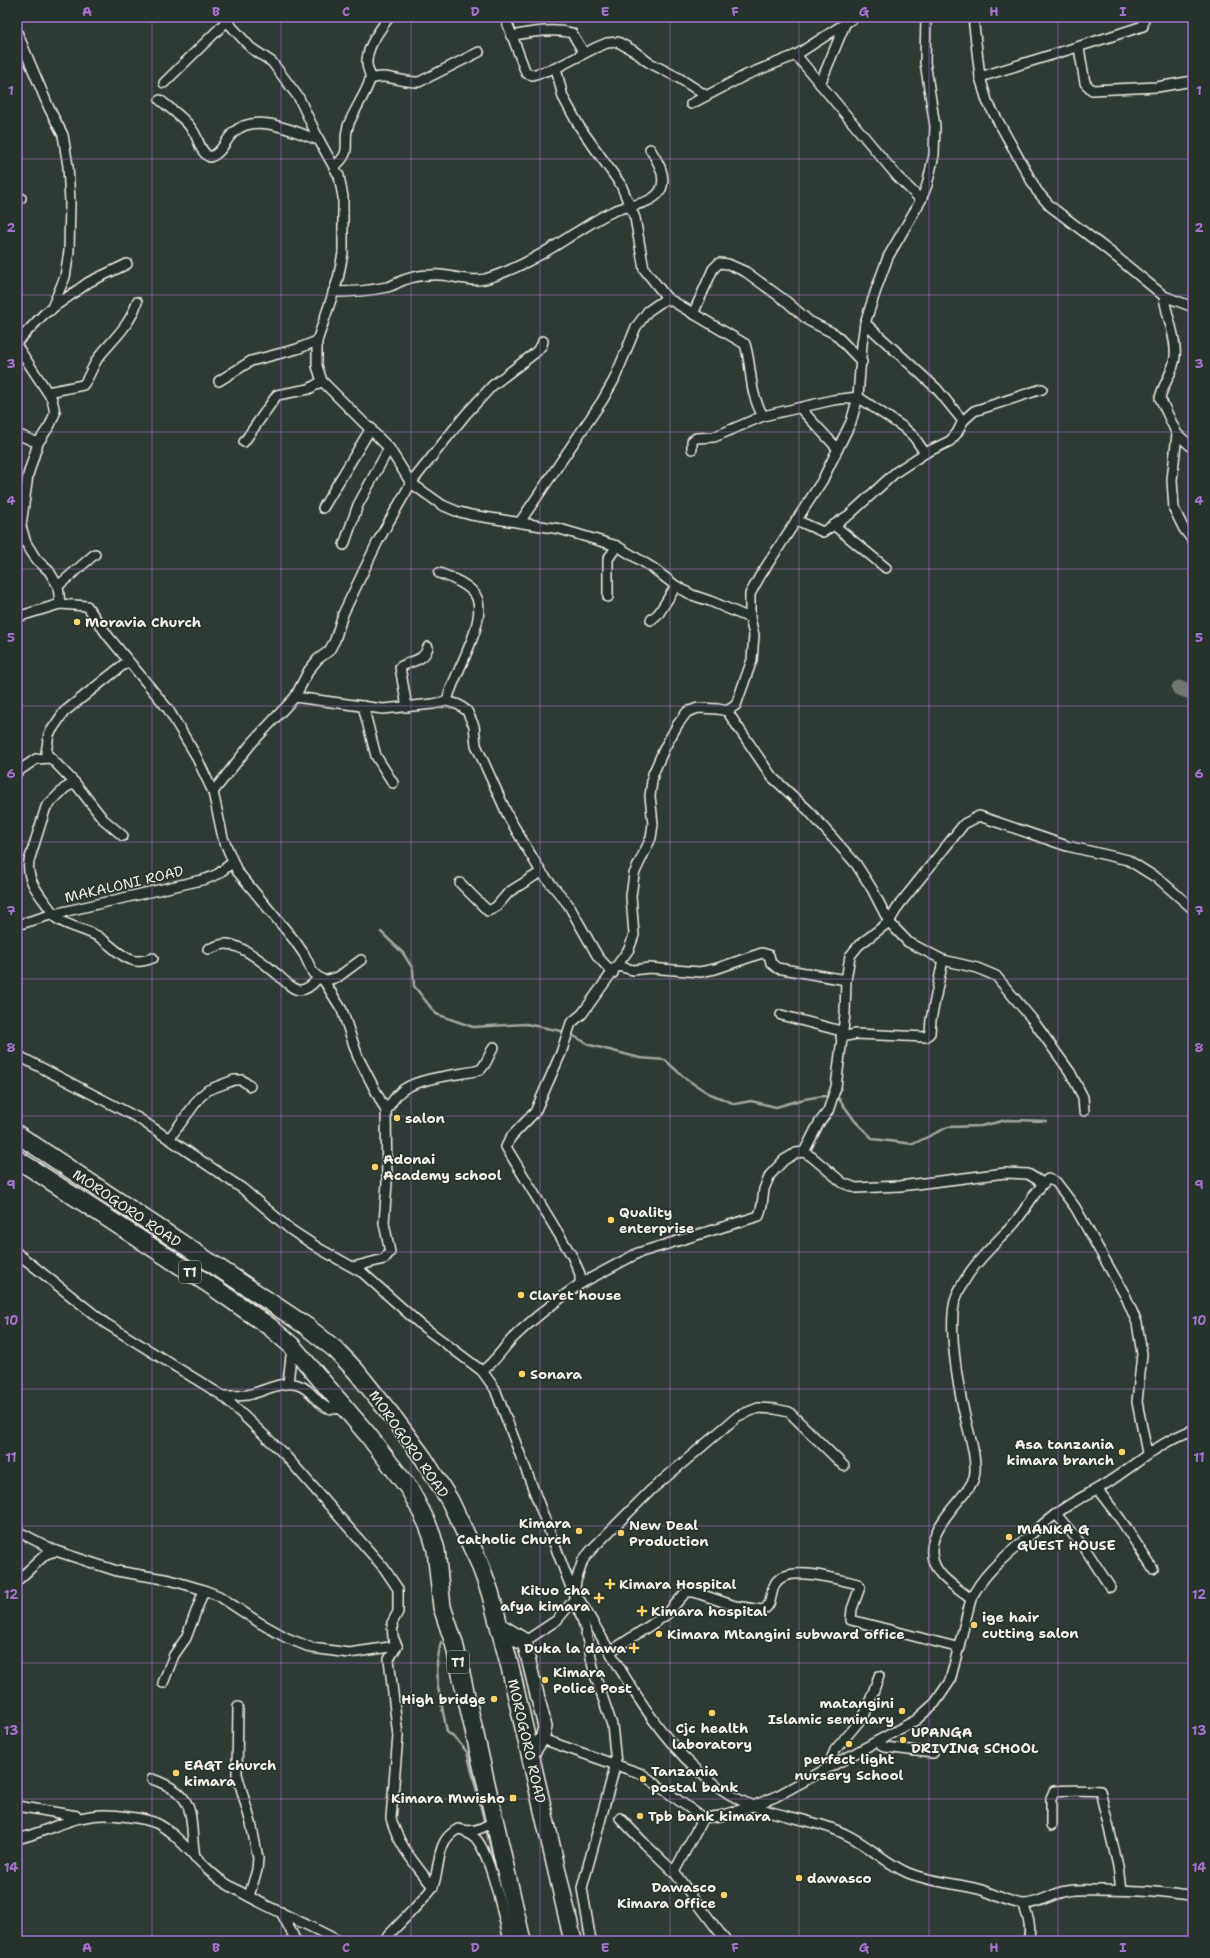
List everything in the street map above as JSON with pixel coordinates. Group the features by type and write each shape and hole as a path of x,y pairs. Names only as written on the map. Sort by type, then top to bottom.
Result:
{"highway":[{"name":"MOROGORO ROAD","path":"17,1134 306,1326 336,1350 364,1380 424,1459 450,1501 479,1562 490,1592 531,1755 573,1941"},
{"name":"MOROGORO ROAD","path":"17,1159 213,1287 270,1327 292,1346 407,1485 428,1523 436,1550 442,1607 454,1643 522,1941"},
{"path":"500,1628 524,1642"}],"street":[{"path":"334,168 343,160 346,153 348,128 370,79 367,63 368,52 377,34 389,17"},
{"path":"505,17 511,36 528,75 556,68 584,53 608,43 618,42 634,51 648,62 679,78 705,95"},
{"path":"691,104 746,74 796,55 855,17"},
{"path":"727,711 736,705 752,660 754,635 750,618 750,594 760,576 822,481 851,422 858,397 865,323 888,257 921,200 927,185 934,155 935,126 925,62 926,17"},
{"path":"973,17 980,77 987,101 1037,191 1050,206 1109,250 1164,296 1193,306"},
{"path":"980,77 1054,53 1079,48 1143,26 1144,17"},
{"path":"164,83 225,20 251,48 272,62 299,98 338,176 343,197 343,252 338,279 317,341 316,366 322,381 371,428 389,448 411,483 442,504 456,511 560,529 617,546 653,568 676,586 692,595 750,618"},
{"path":"820,84 846,22"},
{"path":"511,36 525,33 564,31 572,33 584,53"},
{"path":"17,32 27,51 49,108 63,135 68,166 70,202 69,251 65,277 51,310"},
{"path":"1079,48 1086,83 1092,90 1157,87 1193,81"},
{"path":"370,79 382,75 408,82 419,82 479,52"},
{"path":"796,55 897,176 921,200"},
{"path":"556,68 557,78 566,103 579,126 622,185 635,218 644,269 667,298 745,344 749,358 752,387 756,403 763,416"},
{"path":"160,100 188,124 202,150 210,157 215,156 233,133 242,126 256,123 273,126 319,140"},
{"path":"333,292 370,290 389,287 417,276 432,274 465,279 483,279 509,270 544,253 596,220 629,205 652,200 660,191 663,182 660,165 650,149"},
{"path":"693,314 713,269 719,263 728,264 746,272 787,302 809,321 835,334 862,362"},
{"path":"17,342 33,324 89,282 127,264"},
{"path":"1164,296 1166,313 1174,339 1176,358 1160,398 1177,434 1193,448"},
{"path":"520,522 602,401 614,380 636,327 648,311 667,298"},
{"path":"48,392 83,385 99,358 122,332 130,319 137,302"},
{"path":"865,323 938,389 963,421"},
{"path":"219,381 251,361 297,349 317,341"},
{"path":"213,792 252,744 295,697 318,659 329,651 335,640 343,614 378,541 411,483 466,414 493,385 535,353 542,345 543,341"},
{"path":"17,346 52,399 55,413 50,425 38,443 28,475 19,525 26,543 36,559 49,571 58,586 60,604"},
{"path":"244,442 277,396 308,389 322,381"},
{"path":"796,520 823,532 835,526 892,476 926,453 950,441 957,433 963,421 974,411 1042,389"},
{"path":"692,449 692,441 696,438 714,437 763,416 833,400 858,397 903,427 914,437 926,453"},
{"path":"800,408 837,448"},
{"path":"323,508 371,428"},
{"path":"17,434 38,443"},
{"path":"1177,434 1172,480 1174,509 1184,529 1193,541"},
{"path":"344,545 358,505 389,448"},
{"path":"835,526 886,568"},
{"path":"608,597 608,559 617,546"},
{"path":"58,586 95,554"},
{"path":"439,573 458,581 472,592 477,599 478,621 447,701"},
{"path":"652,620 659,613 676,586"},
{"path":"17,617 60,604 88,606 108,636 168,709 195,754 213,792 223,838 237,871 295,941 313,973 323,982 342,1010 358,1058 386,1111 387,1183 384,1223 390,1252 384,1259 353,1267"},
{"path":"408,707 400,667 422,658 426,654 428,647"},
{"path":"123,836 103,819 75,783 46,753 49,734 64,712 128,661"},
{"path":"295,697 383,710 447,701 459,705 467,711 474,726 476,745 509,818 541,872 568,904 598,957 616,969 633,970 649,968 700,972 715,969 762,953 767,953 770,955 771,963 777,968 846,980"},
{"path":"362,706 376,756 393,783"},
{"path":"580,1284 580,1274 572,1256 506,1147 511,1137 535,1112 561,1053 571,1023 582,1014 629,949 634,935 631,896 634,874 651,838 653,824 650,796 653,774 678,724 687,712 698,708 727,711 772,777 808,810 856,864 872,889 889,922 908,942 943,960 977,968 996,976 1032,1018 1070,1072 1083,1097 1084,1111"},
{"path":"17,772 36,759 51,758"},
{"path":"75,783 64,788 46,808 28,867 34,885 56,918 62,922 99,937 123,956 132,960 140,962 153,958"},
{"path":"804,1152 819,1123 828,1110 836,1087 841,1034 845,1014 846,980 850,956 859,945 889,922 899,905 964,824 979,816 1067,846 1128,860 1160,880 1193,908"},
{"name":"MAKALONI ROAD","path":"17,924 206,879 218,874 233,862"},
{"path":"460,883 488,910 496,907 509,892 541,872"},
{"path":"208,949 226,944 246,952 265,964 291,987 297,990 302,990 312,984 338,977 361,960"},
{"path":"781,1015 841,1034 926,1037 930,1033 930,1020 943,960"},
{"path":"386,1111 393,1099 403,1089 416,1083 480,1070 486,1065 489,1055 494,1047"},
{"path":"17,1055 138,1118 243,1189 291,1230 373,1280 384,1293 421,1325 482,1371 495,1389 576,1597 585,1628 594,1672 612,1725 616,1764 582,1888 591,1941"},
{"path":"169,1139 200,1097 208,1090 234,1080 242,1080 250,1086"},
{"path":"482,1371 491,1365 510,1341 540,1313 580,1284 638,1252 759,1216 764,1189 770,1175 784,1160 796,1153 804,1152 843,1183 856,1188 900,1186 1006,1173 1028,1174 1043,1183"},
{"path":"971,1599 939,1571 935,1563 932,1548 932,1540 940,1525 968,1488 975,1471 959,1382 954,1337 954,1303 974,1267 1016,1222 1043,1183 1048,1179 1054,1180 1067,1194 1133,1313 1142,1345 1137,1402 1147,1454"},
{"path":"17,1253 105,1323 223,1396 285,1455 384,1568 398,1589 398,1612 392,1623 394,1638 397,1646"},
{"path":"288,1383 292,1346"},
{"path":"223,1396 248,1395 288,1383 299,1385 326,1408 335,1410 344,1407"},
{"path":"844,1466 789,1412 758,1408 738,1416 651,1490 597,1543 583,1560 576,1581 576,1597 611,1651 629,1685 665,1736 691,1765 723,1790 770,1813 824,1825 838,1830 852,1837 907,1873 979,1889 1013,1902 1023,1904 1034,1902 1064,1891 1146,1891 1193,1897"},
{"path":"542,1739 642,1774 691,1811 703,1818 720,1816 753,1806 794,1788 832,1765 916,1720 935,1702 950,1681 960,1648 971,1599 977,1587 992,1567 1056,1514 1098,1490 1147,1454 1171,1439 1193,1430"},
{"path":"1098,1490 1121,1520 1153,1569"},
{"path":"1056,1514 1086,1550 1110,1587"},
{"path":"17,1531 56,1551 117,1571 170,1580 220,1596 260,1623 287,1638 312,1648 349,1653 397,1646"},
{"path":"17,1581 46,1554 56,1551"},
{"path":"611,1651 660,1619 686,1592 694,1592 741,1608 762,1610 769,1606 774,1586 778,1580 786,1575 827,1576 859,1585 850,1615 850,1619 853,1621 907,1633 960,1648"},
{"path":"163,1683 174,1655 186,1638 204,1590"},
{"path":"531,1755 542,1739 544,1719 524,1642 557,1620 576,1597"},
{"path":"397,1646 389,1659 398,1736 391,1818 394,1829 404,1850 433,1887"},
{"path":"832,1765 832,1757 835,1750 865,1714 880,1676"},
{"path":"238,1707 237,1774 252,1822 258,1858 257,1870 249,1896"},
{"path":"877,1742 885,1747 933,1753"},
{"path":"152,1779 172,1787 183,1796 188,1803 195,1857"},
{"path":"1051,1826 1051,1798 1054,1791 1062,1789 1073,1791 1100,1791 1118,1866 1120,1890"},
{"path":"17,1806 81,1817 106,1815 156,1823 168,1831 221,1881 270,1908 339,1941"},
{"path":"17,1839 81,1817"},
{"path":"620,1818 644,1844 674,1872 726,1941"},
{"path":"674,1872 703,1818"},
{"path":"465,1831 486,1828 494,1820"},
{"path":"383,1941 433,1887 440,1851 444,1840 451,1832 458,1829 465,1831 476,1839 484,1852 504,1918 509,1941"},
{"path":"1023,1904 1029,1918 1030,1928 1028,1941"},
{"path":"281,1912 296,1941"}],"waterway":[{"path":"1179,688 1193,693"},
{"path":"381,932 403,953 413,969 414,986 436,1014 473,1027 526,1024 561,1031"},
{"path":"572,1035 590,1045 640,1058 665,1060 686,1079 708,1093 735,1104 751,1101 776,1107 804,1099 823,1096 830,1097"},
{"path":"835,1098 839,1099 855,1121 873,1139 913,1144 948,1127 981,1126 1007,1120 1046,1121"},
{"path":"441,1642 437,1663 438,1687 447,1732 457,1740 467,1752 485,1824"},
{"path":"486,1829 499,1882"}],"place":[{"name":"Moravia Church","path":"77,622"},
{"name":"salon","path":"397,1118"},
{"name":"Adonai Academy school","path":"375,1167"},
{"name":"Quality enterprise","path":"611,1220"},
{"name":"Claret house","path":"521,1295"},
{"name":"Sonara","path":"522,1374"},
{"name":"Asa tanzania kimara branch","path":"1122,1452"},
{"name":"Kimara Catholic Church","path":"579,1531"},
{"name":"New Deal Production","path":"621,1533"},
{"name":"MANKA G GUEST HOUSE","path":"1009,1537"},
{"name":"Kimara Hospital","path":"610,1584"},
{"name":"Kituo cha afya kimara","path":"599,1598"},
{"name":"Kimara hospital","path":"642,1611"},
{"name":"ige hair cutting salon","path":"974,1625"},
{"name":"Kimara Mtangini subward office","path":"659,1634"},
{"name":"Duka la dawa","path":"634,1648"},
{"name":"Kimara Police Post","path":"545,1680"},
{"name":"High bridge","path":"494,1699"},
{"name":"matangini Islamic seminary","path":"902,1711"},
{"name":"Cjc health laboratory","path":"712,1713"},
{"name":"UPANGA DRIVING SCHOOL","path":"903,1740"},
{"name":"perfect light nursery School","path":"849,1744"},
{"name":"EAGT church kimara","path":"176,1773"},
{"name":"Tanzania postal bank","path":"643,1779"},
{"name":"Kimara Mwisho","path":"513,1798"},
{"name":"Tpb bank kimara","path":"640,1816"},
{"name":"dawasco","path":"799,1878"},
{"name":"Dawasco Kimara Office","path":"724,1895"}]}
